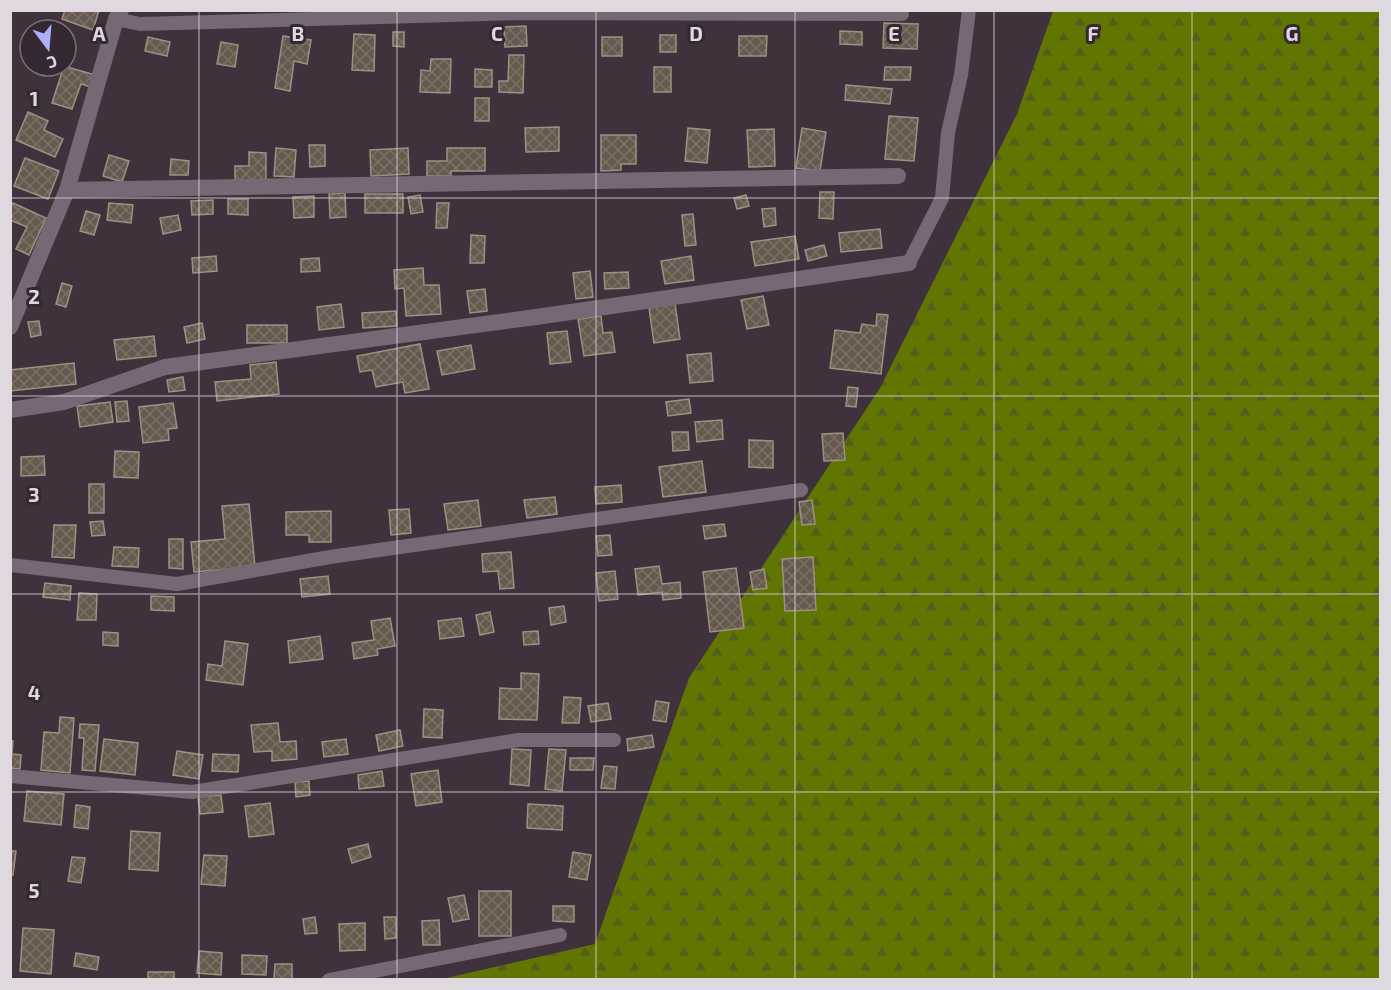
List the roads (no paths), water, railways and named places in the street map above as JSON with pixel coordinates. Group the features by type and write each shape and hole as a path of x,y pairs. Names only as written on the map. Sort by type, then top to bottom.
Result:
{"street":[{"path":"10,327 67,190 118,15"},
{"path":"67,190 898,176"},
{"path":"10,410 64,402 165,367 537,317 909,262"}],"lane":[{"path":"909,262 942,198 948,133 961,75 969,10"},
{"path":"118,15 140,24 520,13 902,14"},
{"path":"10,565 177,584 330,557 801,490"},
{"path":"10,776 192,792 518,740 614,740"},
{"path":"329,980 560,935"}]}
